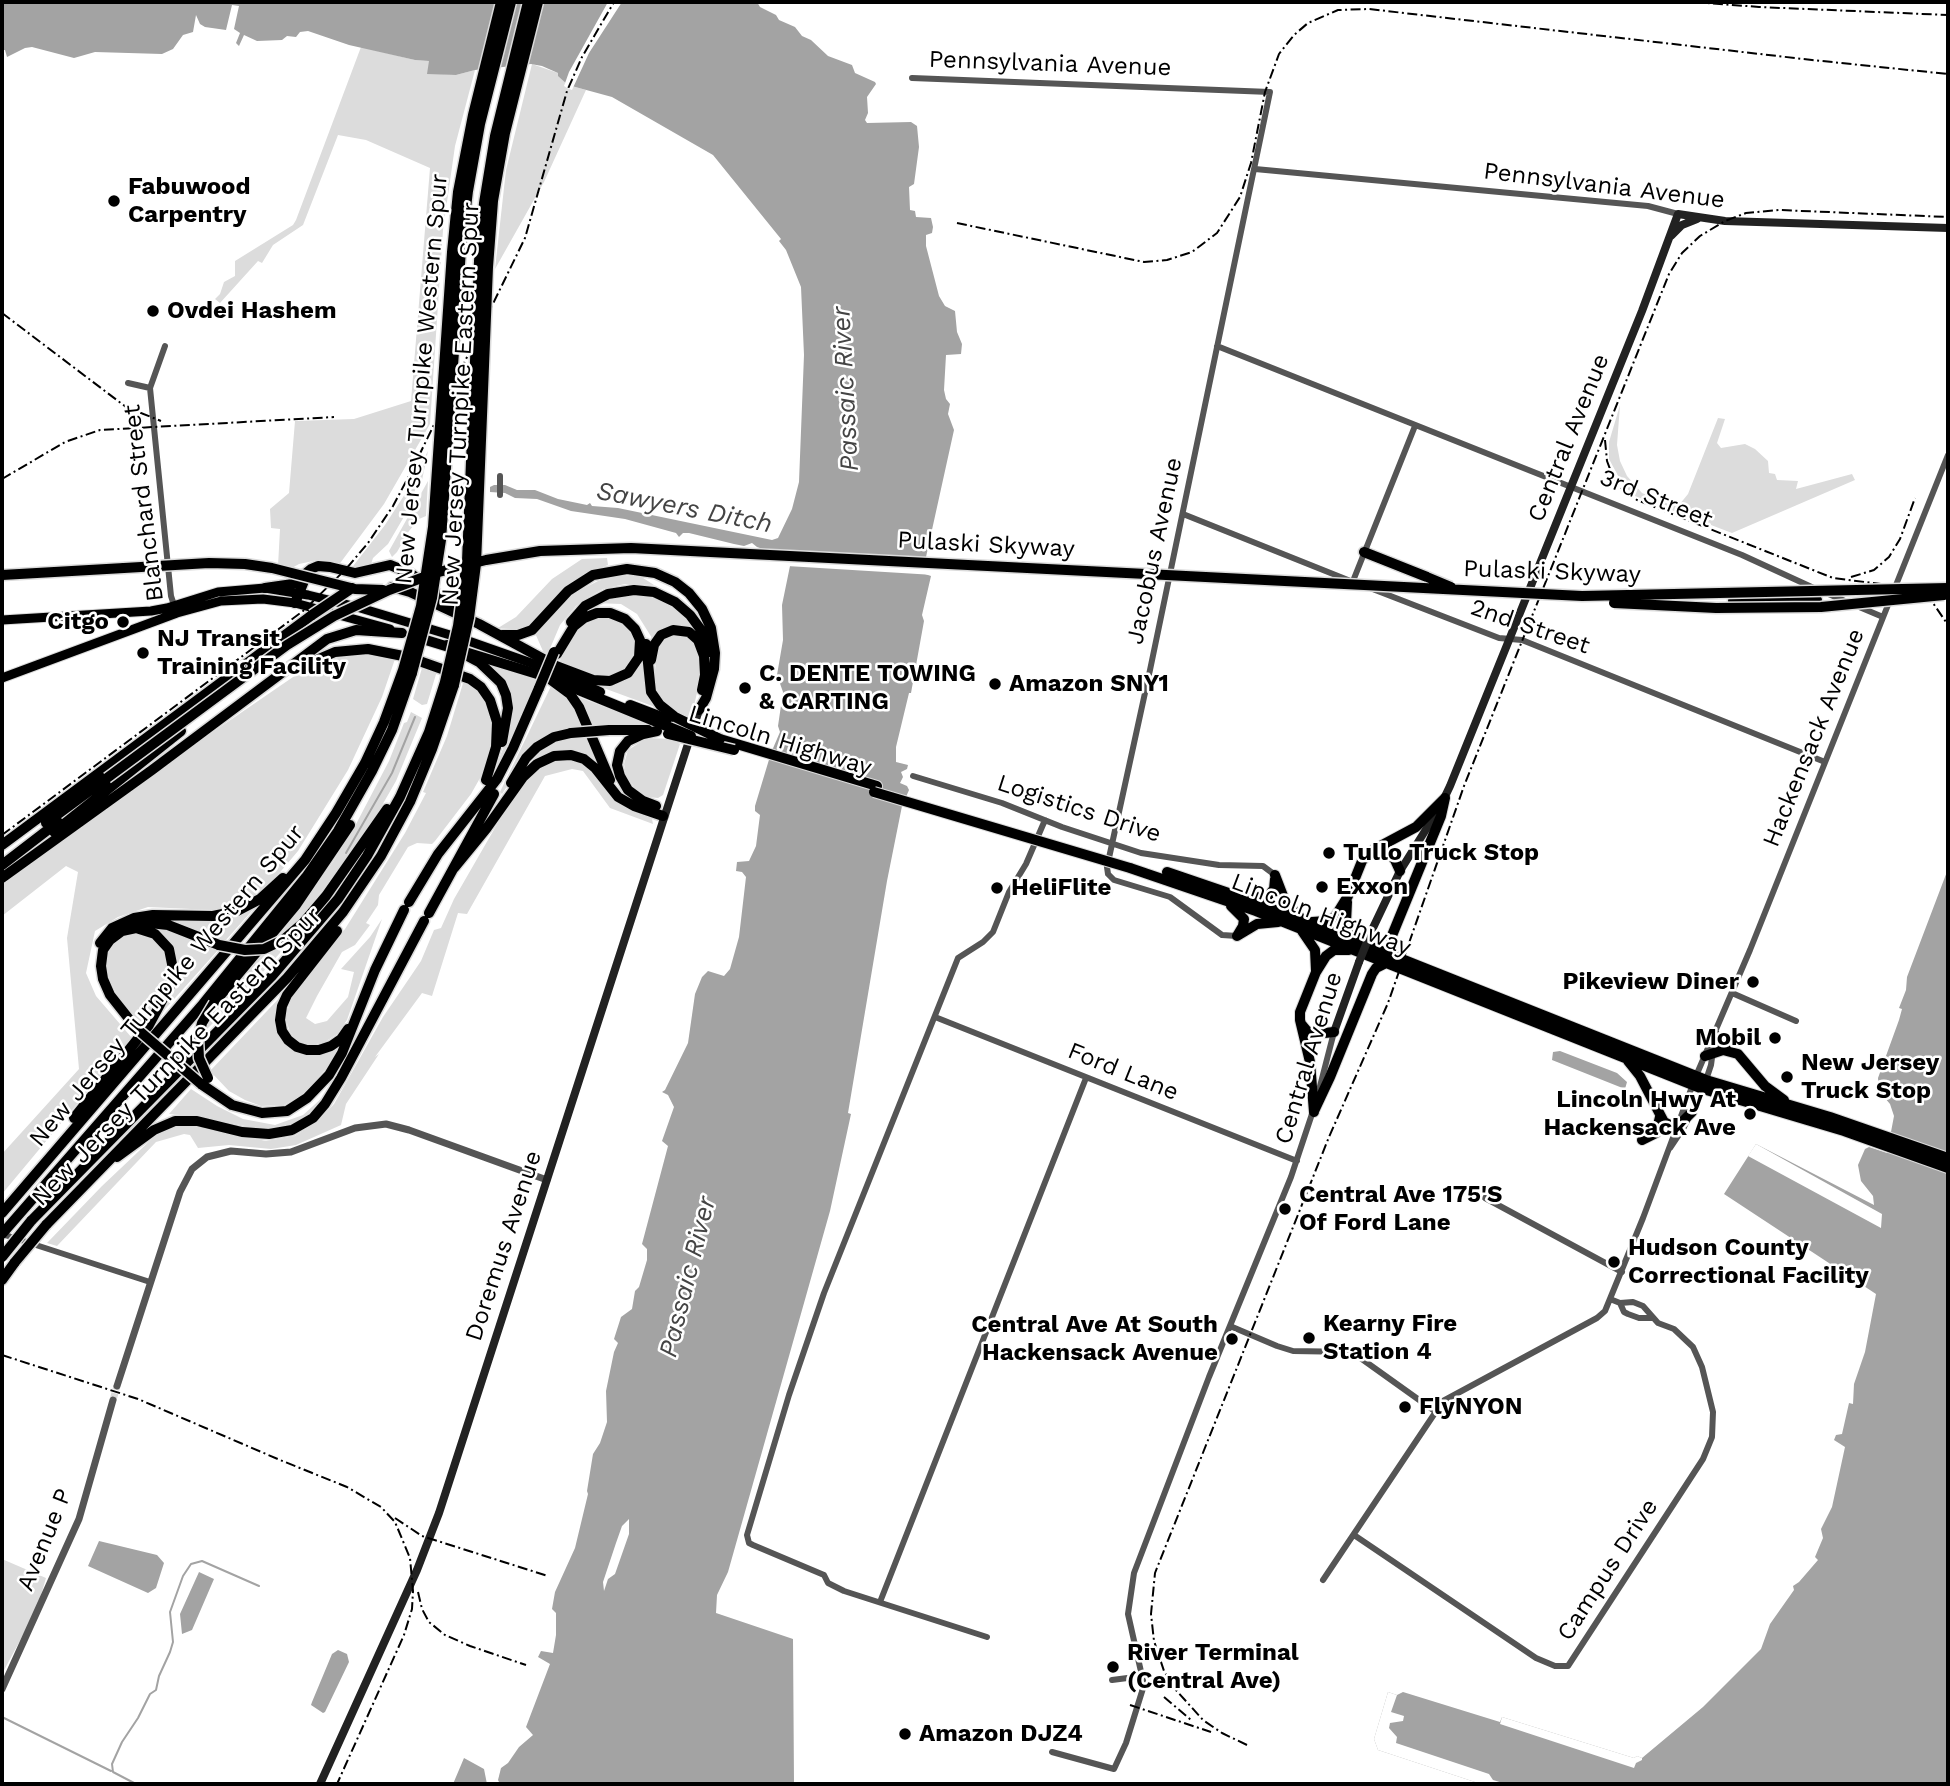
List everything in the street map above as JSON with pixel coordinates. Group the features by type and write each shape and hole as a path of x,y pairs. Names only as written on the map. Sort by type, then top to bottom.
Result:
{"highway":[{"name":"New Jersey Turnpike Western Spur","path":"2,1213 277,895 324,832 370,753 408,672 433,527 458,192 472,115 501,2"},
{"name":"New Jersey Turnpike Western Spur","path":"2,1234 203,1004 288,902 338,831 382,750 432,598 443,528 461,250 468,191 480,124 511,2"},
{"name":"New Jersey Turnpike Eastern Spur","path":"2,1280 46,1225 311,952 372,869 420,780 438,733 458,626 467,561 479,261 484,203 495,136 528,2"},
{"name":"New Jersey Turnpike Eastern Spur","path":"2,1257 31,1221 306,938 338,899 367,856 393,812 415,765 449,684 469,618 476,564 487,282 493,201 504,140 538,2"},
{"name":"Pulaski Skyway","path":"113,780 295,639 334,616 391,588 452,568 549,550 613,547 1582,596 1948,588"},
{"path":"1364,552 1463,591 1500,595 1638,601 1912,599"},
{"name":"Pulaski Skyway","path":"89,791 113,780 310,638 382,600 472,570 565,555 646,555 1716,608 1840,606 1948,595"},
{"path":"2,575 209,563 245,564 280,569 355,589 391,588 537,665 668,726 720,739"},
{"path":"265,588 293,584 309,571 324,566 355,573 381,566 397,567 424,582 479,624"},
{"path":"497,634 518,635 532,630 568,591 593,575 621,569 650,571 680,586 696,601 711,628 715,648 712,680 699,710"},
{"path":"296,598 309,571"},
{"path":"2,848 349,589 368,584 410,592 479,624 556,666 579,676 604,682 617,680 631,670 639,657 640,639 625,619 610,613 597,614 584,618 574,626 556,653"},
{"path":"102,1166 132,1148 154,1130 175,1121 203,1122 262,1134 286,1132 303,1125 317,1113 332,1093 370,1027 385,992 516,753 563,632 574,617 594,600 613,592 639,590 663,596 683,608 699,626 710,652 712,680"},
{"path":"1817,600 1903,590"},
{"path":"574,617 592,609 606,607 628,614 639,624 644,634 650,688 668,726"},
{"path":"223,718 332,637 362,629 402,633 547,677 734,750"},
{"path":"649,676 653,649 661,635 677,630 693,635 700,644 705,660 699,710"},
{"path":"447,645 488,669 498,679 506,695 508,712 505,733 486,779 462,823"},
{"path":"2,875 288,673 312,660 348,650 389,652 461,675 484,691 492,704 498,726 496,747 486,779"},
{"path":"547,677 575,699 611,781 628,803"},
{"path":"202,1083 248,1110 267,1114 284,1112 307,1098 336,1065 384,949 406,906 432,863 483,799 503,767 541,689"},
{"path":"454,868 486,829 519,769 533,750 550,738 571,733 668,726"},
{"path":"664,813 634,795 623,783 618,769 620,751 628,741 668,726"},
{"name":"Lincoln Highway","path":"720,739 1222,894 1302,925 1373,948 1390,959 1625,1058 1948,1158"},
{"path":"202,1083 198,1039 202,1023 214,1003 275,932 330,857 368,791 382,750"},
{"name":"Lincoln Highway","path":"734,750 1131,865"},
{"path":"496,813 530,770 548,758 562,755 576,755 589,762 618,797 628,803 664,813"},
{"path":"104,938 123,925 145,922 168,925 219,945 245,950 264,948 283,940 303,923 341,874 415,765"},
{"path":"2,865 113,780"},
{"path":"2,875 113,780"},
{"path":"2,848 89,791"},
{"path":"2,856 89,791"},
{"path":"1302,925 1332,919 1348,896 1362,861 1372,851 1416,827 1445,798"},
{"path":"1314,1112 1331,1077 1372,974 1390,959 1391,938 1441,816 1445,798"},
{"path":"324,832 278,884 242,909 213,916 139,916 115,925 104,938 96,956 96,978 108,1003 135,1031 202,1083 225,1106 247,1116 270,1119 293,1114 312,1101 331,1081 363,1023 385,992"},
{"path":"1372,851 1380,850 1391,855 1400,871"},
{"path":"358,1012 338,1041 315,1050 303,1050 291,1043 284,1034 280,1020 287,995 354,906 372,869"},
{"path":"1222,894 1267,897 1274,889 1275,875"},
{"path":"1275,875 1285,901 1315,950 1316,972"},
{"path":"1222,894 1244,917 1237,936"},
{"name":"Lincoln Highway","path":"1222,894 1282,922 1302,925 1356,951 1390,959 1699,1083 1795,1107 1948,1168"},
{"path":"1348,896 1345,916 1348,929 1373,948"},
{"path":"1237,936 1260,923 1282,922"},
{"path":"11,1202 29,1173 141,1036 166,996 173,969 169,949 155,934 136,928 122,931 110,940 103,953 101,968 111,998 135,1031"},
{"path":"1314,1112 1310,1062 1300,1012 1316,972 1332,951 1356,951"},
{"path":"1302,1025 1307,1031 1317,1035 1334,1032"},
{"path":"1715,1035 1729,1050 1743,1058 1773,1093 1795,1107"},
{"path":"1709,1054 1729,1050"},
{"path":"1625,1058 1638,1073 1666,1124 1676,1128 1692,1112"},
{"path":"1642,1140 1656,1133 1660,1117"}],"main road":[{"name":"Pennsylvania Avenue","path":"1678,214 1703,218 1948,228"},
{"name":"Central Avenue","path":"1334,1032 1371,932 1400,871 1445,798 1678,214"},
{"path":"1671,236 1682,225 1703,218"},
{"path":"2,678 218,592 265,588 402,633"},
{"path":"2,620 141,612 226,601 296,598 368,611 537,665"},
{"name":"Doremus Avenue","path":"320,1784 424,1555 699,710"}],"street":[{"name":"Pennsylvania Avenue","path":"912,78 1270,92"},
{"name":"Jacobus Avenue","path":"1237,936 1228,937 1220,933 1170,897 1112,878 1107,867 1270,92"},
{"name":"Pennsylvania Avenue","path":"1255,169 1648,206 1678,214"},
{"name":"Blanchard Street","path":"165,346 150,388 171,596 175,609"},
{"name":"3rd Street","path":"1217,346 1742,555 1883,617"},
{"name":"Blanchard Street","path":"128,383 150,388"},
{"path":"1353,582 1415,426"},
{"name":"Hackensack Avenue","path":"1668,1151 1692,1112 1715,1035 1948,455"},
{"path":"499,495 500,477"},
{"name":"2nd Street","path":"1183,514 1499,638 1522,640 1825,762"},
{"name":"Logistics Drive","path":"913,776 1002,803 1146,855 1227,866 1260,865 1270,869 1275,875"},
{"path":"987,1637 845,1591 828,1583 824,1575 753,1545 747,1535 824,1293 960,956 983,942 993,932 1009,892 1026,864 1045,820"},
{"path":"1732,993 1796,1021"},
{"name":"Ford Lane","path":"935,1017 1297,1161"},
{"name":"Central Avenue","path":"1052,1752 1114,1769 1126,1743 1143,1688 1143,1676 1134,1649 1128,1614 1134,1573 1297,1161 1314,1112 1334,1032"},
{"path":"880,1602 1086,1078"},
{"name":"Hackensack Avenue","path":"1323,1580 1443,1401 1597,1318 1605,1311 1676,1128 1699,1083"},
{"path":"117,1385 182,1187 188,1175 202,1160 231,1150 266,1154 291,1152 355,1128 386,1124 547,1180"},
{"path":"1485,1198 1622,1272"},
{"path":"2,1234 150,1282"},
{"name":"Campus Drive","path":"1354,1535 1536,1658 1555,1666 1568,1666 1703,1459 1712,1437 1713,1412 1698,1357 1684,1337 1653,1318 1643,1307 1633,1302 1620,1303 1610,1299"},
{"name":"Campus Drive","path":"1620,1303 1628,1314 1639,1318 1653,1318"},
{"path":"1230,1325 1293,1351 1352,1352 1436,1412"},
{"name":"Avenue P","path":"2,1689 79,1519 113,1400"},
{"path":"1112,1680 1143,1676"}],"shaded area":[{"path":"361,47 430,61 428,73 456,75 475,70 455,146 443,230 430,424 384,504 338,566 318,560 290,569 278,566 280,529 271,528 270,509 289,493 295,421 354,419 411,401 430,168 366,140 338,135 303,225 273,245 262,263 258,261 220,303 215,299 224,282 235,276 235,261 293,225 296,220"},
{"path":"532,64 558,73 568,85 586,90 544,182 495,269 506,170"},
{"path":"1620,405 1617,445 1627,476 1642,493 1673,506 1679,505 1688,494 1718,418 1725,419 1717,443 1721,448 1745,444 1755,449 1768,461 1769,473 1775,474 1777,480 1798,481 1796,489 1852,474 1855,480 1732,533 1635,496 1623,485 1609,459 1609,442"},
{"path":"428,451 421,485 416,488 405,515 388,544 373,558 371,564 350,570 385,525"},
{"path":"428,481 426,516 419,519 409,531 392,557 389,551"},
{"path":"607,558 608,565 586,574 525,630 498,628 516,617 552,579 582,559"},
{"path":"614,576 640,576 654,585 625,584 603,589 587,598 576,606 560,625 546,658 535,633 574,593"},
{"path":"651,595 676,605 699,634 677,626 664,628 652,638 637,614 621,604 594,603 612,596"},
{"path":"599,618 615,618 623,622 634,640 634,652 628,665 616,675 605,677 581,671 560,661 567,643 580,627"},
{"path":"678,633 689,637 701,653 701,675 691,719 671,709 659,696 654,683 657,647 668,636"},
{"path":"360,653 395,659 382,697 348,770 298,851 276,877 242,906 213,910 148,907 118,917 95,931 86,973 96,996 132,1038 2,1194 2,1154 79,1069 67,938 78,872 66,866 2,916 2,884 312,664"},
{"path":"643,660 645,690 655,707 590,683 598,684"},
{"path":"494,664 538,676 494,772 507,738 504,680 492,668"},
{"path":"422,668 437,671 427,704 422,705 413,699"},
{"path":"464,680 482,695 492,716 491,746 484,771 471,794 432,844 417,843 408,847 379,895 378,905 366,923 370,925 355,945 342,952 306,1018 315,1024 327,1021 348,997 354,972 341,969 370,937 382,919 347,1020 337,1034 325,1042 311,1045 297,1041 290,1032 285,1017 292,998 345,929 405,833 426,793 423,792 447,736"},
{"path":"553,682 574,704 584,729 533,747 502,794 500,792"},
{"path":"579,697 652,725 594,728"},
{"path":"411,712 422,718 396,781 369,828 302,917 280,935 354,828"},
{"path":"588,736 602,773 596,762 581,753 525,770 534,754 549,744"},
{"path":"647,738 671,739 680,744 663,795 658,798 647,797 635,788 626,776 624,764 628,750"},
{"path":"562,759 580,761 652,819 653,824 610,808 583,771 572,769 545,776 467,914 458,913 432,996 422,993 375,1057 379,1054 346,1104 341,1125 296,1145 271,1149 229,1145 198,1148 190,1135 184,1134 156,1142 57,1246 47,1243 157,1134 174,1127 194,1126 266,1141 295,1136 317,1122 334,1104 383,1017 421,961 434,930 441,928 454,899 511,800 527,780 544,766"},
{"path":"259,903 225,941 160,918 184,919"},
{"path":"138,924 156,926 219,949 158,1017 176,971 176,955 168,940 158,931"},
{"path":"306,924 205,1031 214,1012 264,952"},
{"path":"130,934 145,934 157,941 165,950 168,962 160,1000 148,1021 141,1027 123,1007 105,970 108,952 118,939"},
{"path":"286,991 277,1011 298,1052 343,1043 334,1059 305,1093 284,1105 261,1106 229,1091 210,1071"},
{"path":"191,1089 243,1119 275,1125 303,1115 323,1097 322,1102 302,1121 264,1130 202,1117 169,1114"},
{"path":"2,1559 46,1578 37,1609 2,1674"}],"water":[{"name":"Passaic River","path":"2,2 757,2 779,20 795,27 802,36 811,40 828,56 852,65 855,73 875,82 867,97 867,123 911,122 917,126 919,147 914,184 909,187 910,210 915,211 916,217 931,218 932,233 926,235 926,246 939,296 945,306 955,311 957,332 962,344 961,354 946,355 944,390 950,404 948,414 954,430 926,557 925,574 931,576 922,615 924,621 911,693 896,747 896,762 908,765 907,769 901,772 903,777 900,783 909,790 902,806 887,881 848,1113 851,1114 830,1211 728,1572 717,1595 716,1613 793,1639 794,1784 500,1784 498,1780 501,1768 533,1735 526,1727 550,1664 538,1657 541,1651 553,1653 556,1613 552,1609 555,1592 575,1548 588,1494 593,1454 607,1422 606,1391 618,1343 614,1339 621,1317 632,1309 635,1291 639,1287 647,1260 647,1249 642,1244 668,1146 662,1141 674,1107 668,1095 662,1092 688,1043 695,994 702,977 708,971 724,976 730,969 739,937 746,877 742,872 736,871 737,862 749,861 756,846 760,815 755,811 755,806 780,732 778,726 783,692 777,675 783,640 782,605 790,566 789,558 752,543 744,546 689,533 683,533 679,537 676,533 625,519 571,511 537,499 515,498 505,493 490,492 490,487 494,485 505,485 517,490 535,490 558,499 587,505 590,503 592,506 618,508 772,540 778,538 792,509 799,482 804,355 801,287 786,250 779,241 781,239 713,155 612,97 568,85 558,73 542,66 531,64 475,70 456,75 427,74 429,61 349,45 308,31 300,32 296,37 287,36 282,40 257,41 244,35 239,46 236,43 240,33 234,29 239,6 232,5 226,30 205,27 200,24 196,15 193,32 183,35 173,49 162,54 95,52 74,58 32,47 7,57 5,50 2,50"},
{"path":"1948,869 1948,1784 1481,1784 1378,1750 1374,1739 1388,1692 1397,1695 1403,1692 1500,1722 1502,1717 1634,1758 1642,1758 1703,1707 1761,1649 1770,1624 1794,1590 1793,1586 1818,1560 1815,1557 1823,1538 1821,1529 1832,1507 1845,1447 1834,1440 1836,1435 1842,1434 1849,1403 1853,1404 1854,1384 1865,1352 1876,1294 1724,1194 1756,1144 1874,1205 1873,1196 1861,1181 1858,1165 1865,1149 1869,1147 1887,1153 1894,1116 1890,1104 1879,1091 1878,1078 1899,1020 1902,1009 1899,1008 1906,990 1907,977"},
{"path":"1560,1051 1617,1073 1627,1082 1625,1089 1552,1060 1553,1052"},
{"path":"99,1541 157,1555 164,1563 156,1588 148,1593 88,1566"},
{"path":"199,1572 214,1579 192,1630 182,1634 180,1614"},
{"path":"338,1650 347,1654 349,1662 323,1713 311,1705 332,1654"},
{"path":"464,1758 484,1769 487,1784 453,1784"}],"pier":[{"path":"608,2 622,2 589,53 572,90 567,88 564,86 569,72"},
{"path":"929,559 929,572 934,575 787,566 786,560"},
{"path":"1756,1144 1882,1214 1881,1228 1748,1156"},
{"path":"629,1519 629,1534 615,1574 608,1579 604,1591 603,1582 616,1543 622,1526"},
{"path":"1388,1692 1397,1695 1391,1712 1404,1716 1403,1721 1390,1723 1389,1728 1397,1737 1396,1743 1489,1774 1493,1780 1506,1784 1481,1784 1378,1750 1374,1739"},
{"path":"1502,1717 1634,1758 1637,1756 1642,1760 1636,1763 1634,1768 1500,1724"}],"waterway":[{"path":"346,853 392,773 415,717"},
{"path":"136,1784 113,1772 112,1764 150,1694 156,1690 173,1642 170,1612 183,1576 191,1564 202,1561 259,1586"},
{"path":"2,1717 111,1771"}],"tunnel":[{"path":"113,1400 117,1386"}],"railway":[{"path":"2,835 303,611 368,543 393,506 410,474 525,238 567,91 582,57 614,2"},
{"path":"1694,2 1948,15"},
{"path":"957,223 1144,262 1167,260 1192,252 1217,233 1240,197 1251,163 1265,92 1279,54 1308,23 1338,10 1369,9 1948,74"},
{"path":"1247,1745 1203,1720 1175,1689 1164,1671 1154,1641 1151,1614 1155,1573 1329,1137 1388,1003 1464,786 1669,274 1682,253 1700,236 1725,221 1746,213 1779,210 1948,217"},
{"path":"2,313 126,407 161,421"},
{"path":"2,479 65,442 100,430 334,417"},
{"path":"1605,440 1607,461 1613,477 1623,490 1637,500 1833,578 1897,586 1948,601"},
{"path":"1851,577 1874,570 1889,557 1900,539 1915,498"},
{"path":"1923,596 1933,603 1948,625"},
{"path":"2,1355 138,1399 347,1487 381,1507 395,1522 410,1558 412,1609 404,1635 337,1784"},
{"path":"395,1518 422,1536 548,1576"},
{"path":"418,1592 429,1622 445,1635 526,1665"},
{"path":"1164,1697 1191,1720"},
{"path":"1130,1705 1211,1732"}],"place":[{"name":"Fabuwood Carpentry","path":"114,201"},
{"name":"Ovdei Hashem","path":"153,311"},
{"name":"Citgo","path":"123,622"},
{"name":"NJ Transit Training Facility","path":"143,653"},
{"name":"Amazon SNY1","path":"995,684"},
{"name":"C. DENTE TOWING & CARTING","path":"745,688"},
{"name":"Tullo Truck Stop","path":"1329,853"},
{"name":"Exxon","path":"1322,887"},
{"name":"HeliFlite","path":"997,888"},
{"name":"Pikeview Diner","path":"1753,982"},
{"name":"Mobil","path":"1775,1038"},
{"name":"New Jersey Truck Stop","path":"1787,1077"},
{"name":"Lincoln Hwy At Hackensack Ave","path":"1750,1114"},
{"name":"Central Ave 175'S Of Ford Lane","path":"1285,1209"},
{"name":"Hudson County Correctional Facility","path":"1614,1262"},
{"name":"Kearny Fire Station 4","path":"1309,1338"},
{"name":"Central Ave At South Hackensack Avenue","path":"1232,1339"},
{"name":"FlyNYON","path":"1405,1407"},
{"name":"River Terminal (Central Ave)","path":"1113,1667"},
{"name":"Amazon DJZ4","path":"905,1734"}],"water label":[{"name":"Sawyers Ditch","path":"684,508"}]}
